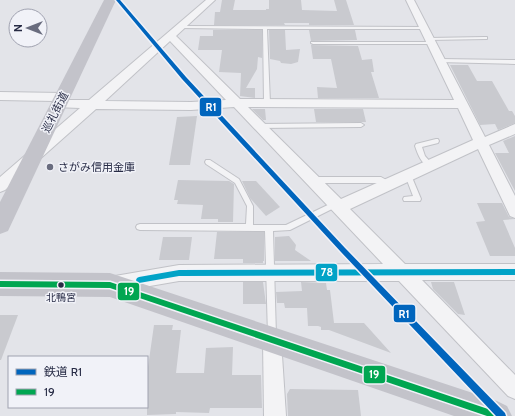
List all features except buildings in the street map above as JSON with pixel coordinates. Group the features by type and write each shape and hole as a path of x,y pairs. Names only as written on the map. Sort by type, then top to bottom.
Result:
{"street":[{"name":"巡礼街道","path":"0,224 110,0"},
{"path":"0,186 95,104 211,0"},
{"path":"410,0 515,211"},
{"path":"171,36 515,389"},
{"path":"0,96 95,104 190,106 267,102 461,104"},
{"path":"338,206 515,129"},
{"path":"0,284 110,285 179,273 515,272"},
{"path":"110,285 497,416"},
{"path":"272,340 275,416"}],"lane":[{"path":"181,26 423,28"},
{"path":"265,27 267,102"},
{"path":"313,43 430,41 485,38"},
{"path":"440,61 515,62"},
{"path":"258,126 361,125"},
{"path":"430,165 422,157 418,146 436,141"},
{"path":"208,162 238,180 250,206 249,228"},
{"path":"406,200 418,199 408,175"},
{"path":"312,180 381,180 388,184"},
{"path":"140,227 287,228 338,206"},
{"path":"269,228 272,340"}],"rail line":[{"name":"R1","path":"118,0 184,78 343,250 502,416"}],"transit line":[{"name":"78","path":"139,280 179,273 515,272"},
{"name":"19","path":"0,284 110,285 497,416"}],"place":[{"name":"さがみ信用金庫","path":"50,167"},
{"name":"北鴨宮","path":"61,285"}]}
